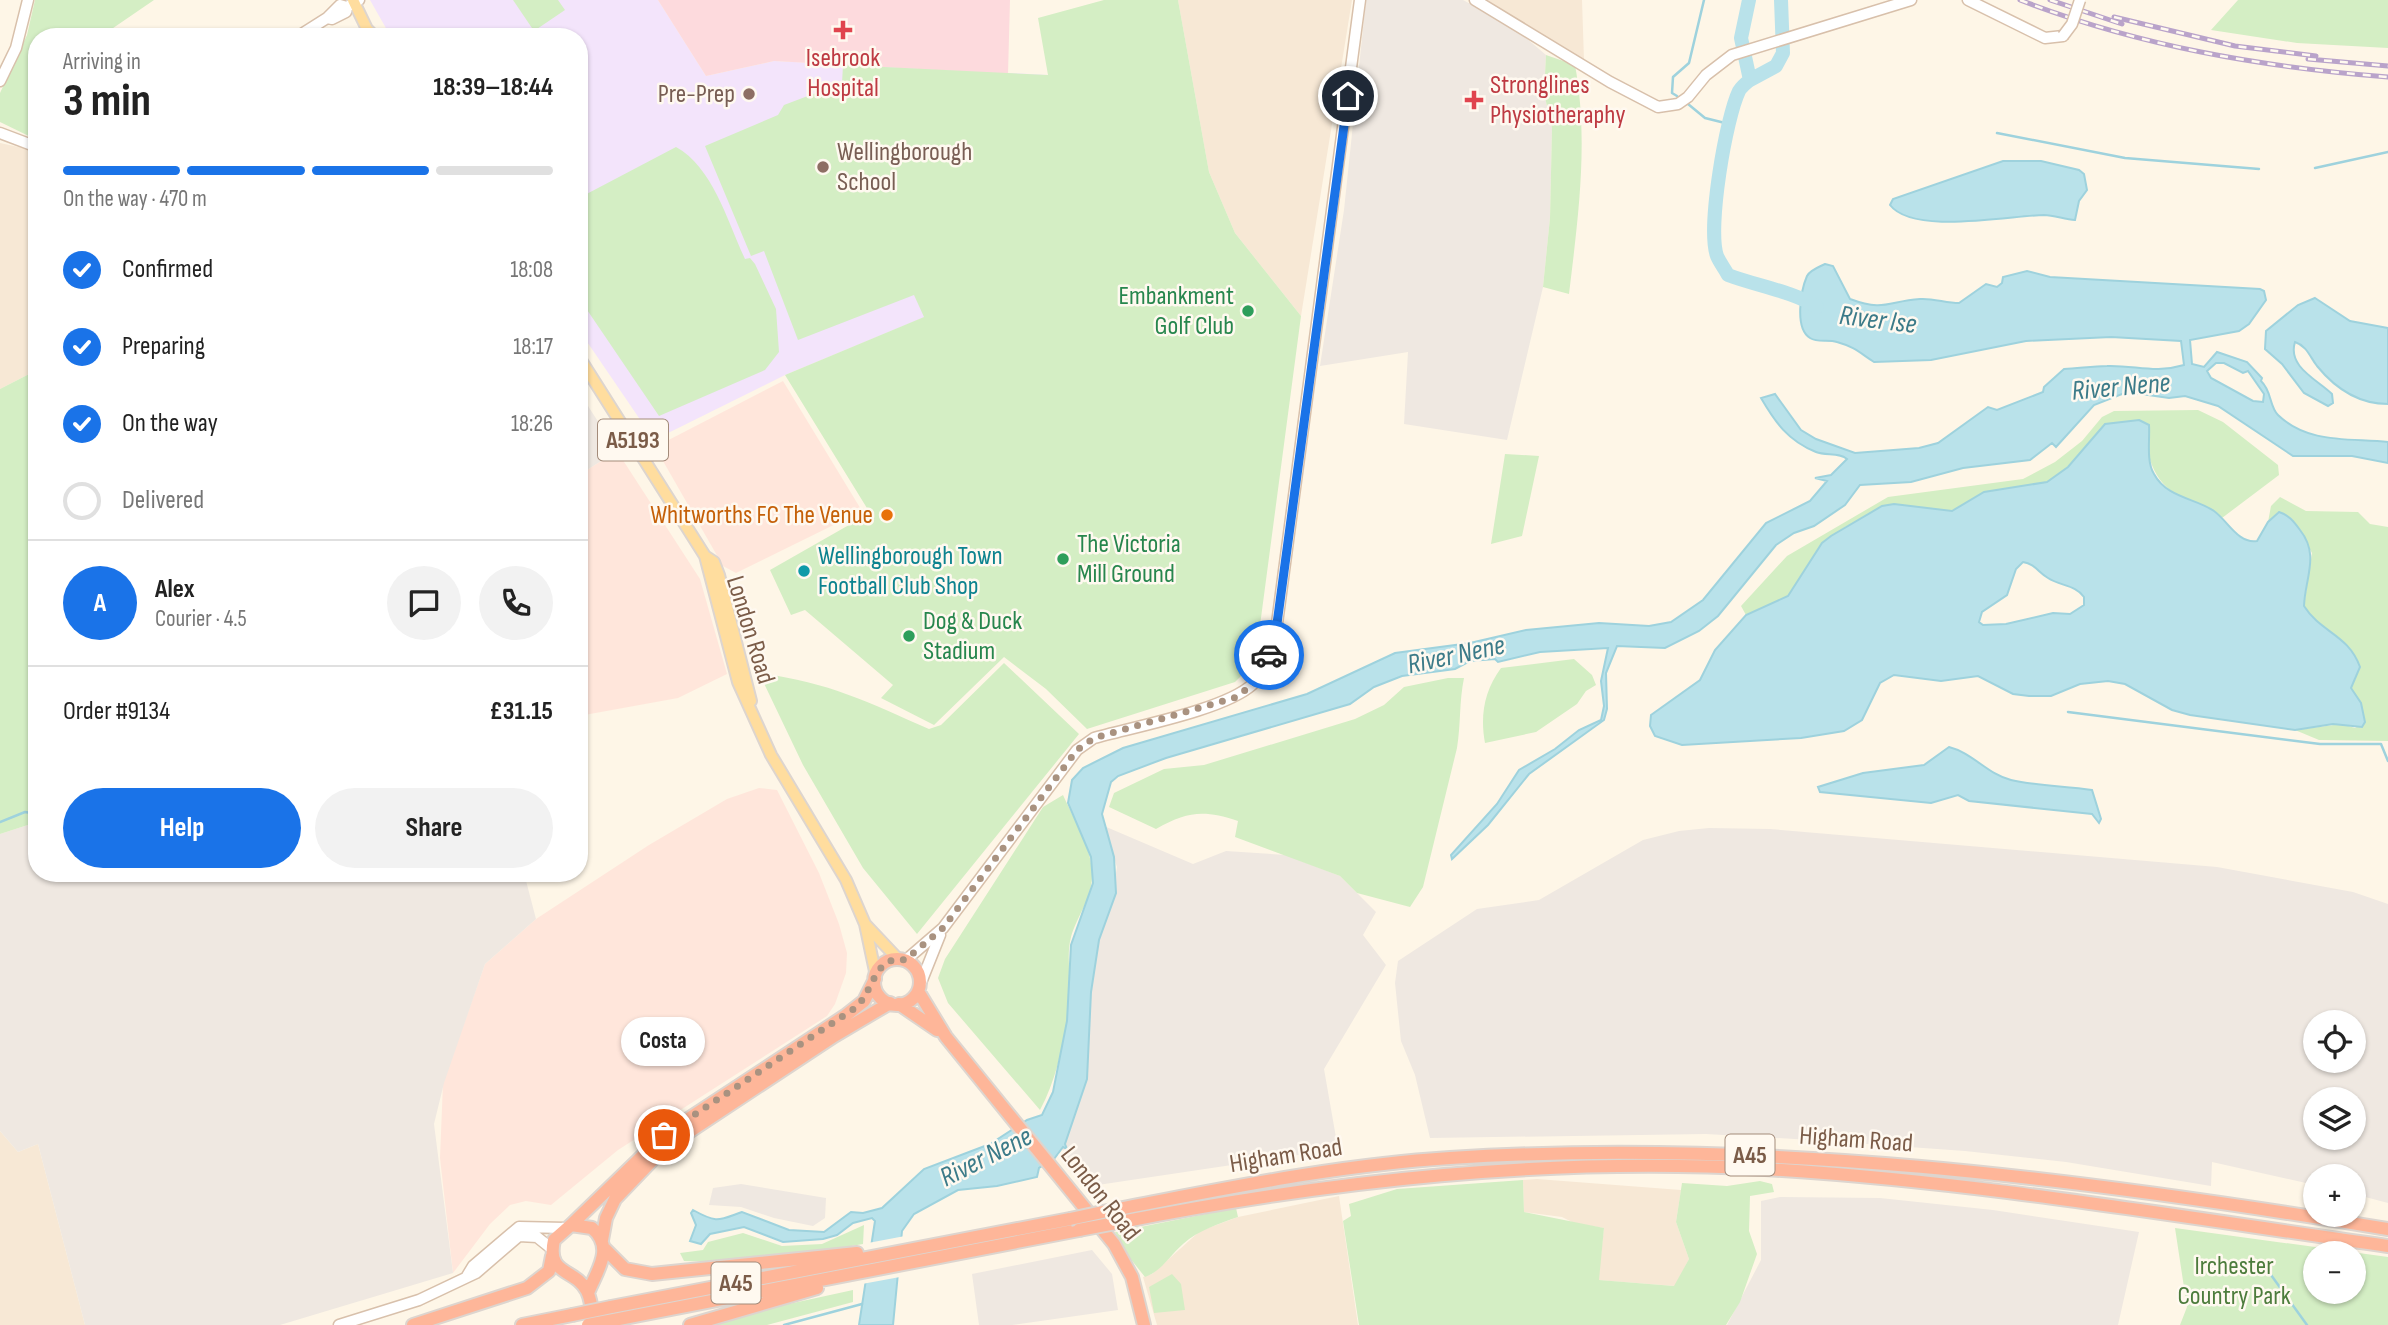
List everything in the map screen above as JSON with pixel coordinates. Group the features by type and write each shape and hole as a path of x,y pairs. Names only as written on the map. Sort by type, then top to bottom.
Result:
{"highway":[{"path":"413,1325 527,1288 548,1271 559,1233 664,1135 845,1016 864,1001 882,965 902,960 916,968 919,988 911,1000 895,1004 834,1036 663,1149 615,1199 606,1218 604,1244 588,1293"},
{"path":"875,978 880,996 895,1004"},
{"name":"London Road","path":"919,988 946,1037 1121,1255 1135,1287 1143,1325"},
{"name":"London Road","path":"895,1004 946,1037"},
{"name":"Higham Road","path":"904,1256 986,1235 1331,1171 1410,1162 1580,1152 1705,1153 1875,1162 2029,1177 2214,1201 2388,1229"},
{"name":"Higham Road","path":"904,1256 1079,1230 1358,1182 1486,1171 1671,1167 1764,1169 1962,1186 2388,1246"},
{"path":"568,1226 586,1225 625,1269 652,1273 860,1265 904,1256"},
{"path":"552,1253 559,1268 573,1276 588,1293 594,1325"},
{"name":"A45","path":"522,1325 572,1315 612,1314 904,1256"},
{"name":"A45","path":"690,1325 860,1265"},
{"path":"573,1276 582,1277 597,1269"},
{"name":"A45","path":"588,1325 612,1314"}],"main road":[{"path":"0,81 16,48 28,0"},
{"path":"902,960 943,928 1077,750 1094,738 1234,698 1255,683 1274,646 1360,0"},
{"path":"1475,0 1610,82 1658,107 1678,104 1688,97 1706,75 1732,55 1808,34 1911,0"},
{"path":"1968,0 2045,38 2063,36 2080,0"},
{"path":"311,28 327,18 332,19 346,12 355,4 367,28"},
{"path":"0,133 28,144"},
{"name":"London Road","path":"588,371 705,556 730,658 741,689 752,706 771,755 846,880 865,924 875,978"},
{"name":"London Road","path":"865,924 902,960"},
{"path":"919,988 943,928"},
{"path":"467,1276 473,1266 519,1227 568,1226"},
{"path":"339,1325 419,1300 486,1266 519,1236 537,1237 552,1253"}],"shaded area":[{"name":"Wellingborough School","path":"370,0 658,0 706,76 774,61 1048,75 995,288 785,375 654,440 588,343 588,28 386,28"},
{"name":"Isebrook Hospital","path":"658,0 1010,0 1008,74 774,61 706,76"},
{"path":"1178,0 1352,0 1301,316 1235,233 1209,172"},
{"path":"1366,0 1463,0 1512,26 1546,55 1544,93 1552,128 1550,218 1543,287 1507,440 1404,424 1408,352 1320,366 1344,210"},
{"path":"1482,0 1582,0 1584,60 1528,29"},
{"path":"0,143 28,149 28,375 0,389"},
{"path":"783,381 862,511 736,573 723,566 655,447"},
{"path":"588,406 617,451 588,469"},
{"path":"617,451 700,579 727,674 678,698 588,714 588,469"},
{"path":"759,788 777,790 819,873 839,924 847,953 846,973 835,1004 827,1016 618,1150 551,1205 526,1201 510,1205 490,1224 453,1273 440,1158 443,1083 485,964 536,919 649,845 727,799"},
{"path":"28,825 28,882 526,882 536,919 485,964 444,1083 434,1124 453,1273 280,1325 85,1325 38,1144 18,1152 0,1131 0,834"},
{"path":"1104,826 1193,864 1226,851 1286,855 1340,876 1376,912 1363,935 1386,965 1324,1069 1338,1149 1091,1186 1078,1173 1059,1145 1083,1084 1096,944 1113,892 1117,867"},
{"path":"1709,828 1770,829 2217,867 2353,892 2388,904 2388,1203 2366,1197 2366,1164 2303,1164 2303,1182 2212,1162 2211,1186 2066,1162 1965,1151 1811,1140 1706,1134 1430,1138 1415,1075 1401,1041 1395,983 1398,961 1477,909 1539,900 1643,840 1679,831"},
{"path":"0,1131 18,1152 38,1144 85,1325 0,1325"},
{"path":"1523,1180 1681,1190 1676,1222 1689,1259 1675,1286 1598,1280 1604,1228 1574,1223 1562,1217 1524,1212"},
{"path":"741,1184 826,1198 825,1218 813,1226 774,1218 741,1207 709,1205 713,1188"},
{"path":"1339,1196 1358,1325 1157,1325 1143,1277 1152,1274 1200,1231 1238,1217"},
{"path":"1780,1197 1880,1198 1993,1210 2139,1232 2118,1325 1727,1325 1761,1260 1761,1201"},
{"path":"1092,1250 1112,1274 1118,1310 1012,1325 979,1325 972,1274"}],"green space":[{"path":"35,0 154,0 113,28 29,28"},
{"path":"513,0 558,0 565,10 538,28 532,28"},
{"path":"1104,0 1178,0 1209,172 1235,233 1301,316 1257,648 1250,667 1235,682 1087,729 1046,689 1004,657 934,725 881,698 893,685 805,610 791,615 770,570 870,513 785,375 924,317 914,295 798,340 764,251 751,256 705,146 778,115 784,105 842,83 843,65 1048,75 1038,18"},
{"path":"2238,0 2388,0 2388,48 2297,43 2211,30"},
{"path":"28,31 28,136 0,122 0,93"},
{"path":"1546,55 1575,65 1579,93 1581,180 1569,294 1543,287 1550,218 1552,128 1544,93"},
{"path":"676,147 689,156 710,182 745,259 750,258 755,264 776,309 779,352 765,370 659,416 588,311 588,193"},
{"path":"28,375 28,825 0,834 0,389"},
{"path":"2198,410 2223,422 2278,465 2279,475 2222,518 2183,498 2163,484 2148,455 2139,420 2106,424 2068,467 2047,482 1984,492 1952,511 1894,504 1845,527 1822,543 1788,596 1746,615 1741,606 1787,556 1888,497 2023,479 2055,462 2082,441 2102,417 2114,411"},
{"path":"1505,454 1539,456 1522,536 1491,544"},
{"path":"2280,497 2306,511 2358,512 2370,524 2388,527 2388,741 2319,740 2295,730 2342,724 2355,728 2365,722 2361,703 2351,688 2360,667 2355,656 2304,606 2312,553 2292,519 2278,512 2268,522 2271,506"},
{"path":"1574,659 1592,675 1596,685 1586,691 1577,704 1536,732 1485,743 1485,704 1501,668"},
{"path":"1004,663 1079,734 917,934 863,868 803,765 759,673 826,687 866,701 929,729 941,725"},
{"path":"1448,678 1464,678 1457,748 1423,887 1410,907 1357,893 1340,876 1235,837 1238,821 1215,815 1196,814 1156,829 1109,807 1114,793 1164,769 1204,765 1355,719 1384,705 1404,687"},
{"path":"1063,795 1086,845 1092,876 1090,892 1070,944 1070,996 1060,1055 1052,1084 1040,1110 948,1003 938,978 945,959 1043,807"},
{"path":"1523,1180 1524,1212 1604,1228 1599,1280 1674,1286 1689,1259 1676,1222 1682,1183 1727,1186 1760,1181 1772,1184 1774,1192 1750,1196 1749,1231 1757,1254 1740,1302 1726,1325 1359,1325 1343,1221 1351,1216 1349,1204 1397,1189"},
{"path":"1236,1208 1238,1217 1196,1235 1156,1271 1145,1277 1125,1252 1115,1232"},
{"path":"864,1225 863,1244 819,1251 706,1261 684,1261 680,1253 703,1250 708,1242 743,1233 782,1246 822,1244"},
{"name":"Irchester Country Park","path":"2175,1228 2303,1245 2303,1304 2366,1304 2366,1254 2388,1257 2388,1325 2180,1325 2187,1307"},
{"path":"1172,1274 1181,1284 1185,1310 1154,1313 1149,1287"},
{"path":"853,1290 853,1302 767,1325 715,1325 784,1305"}],"water":[{"path":"2003,161 2041,161 2079,170 2084,174 2087,190 2079,201 2075,220 2044,215 1939,222 1902,214 1890,205 1893,199"},
{"name":"River Nene","path":"1825,264 1833,266 1850,299 1871,305 1920,299 1959,303 1986,284 1997,287 2002,283 2003,277 2027,271 2050,277 2260,289 2264,291 2266,300 2249,324 2239,331 2190,340 2192,364 2204,367 2217,352 2247,362 2262,378 2275,411 2290,424 2302,431 2330,438 2388,442 2388,463 2352,456 2293,456 2218,406 2185,396 2169,398 2127,392 2094,405 2056,447 2052,443 2030,460 1963,468 1911,482 1860,485 1845,505 1814,526 1794,533 1776,545 1718,616 1699,631 1665,648 1617,646 1606,673 1607,709 1604,720 1529,774 1488,825 1452,859 1451,855 1497,804 1519,770 1555,749 1579,730 1601,720 1604,706 1601,681 1608,648 1540,652 1498,662 1495,659 1470,661 1455,669 1402,676 1374,687 1350,704 1166,758 1118,776 1111,782 1102,814 1114,857 1116,893 1099,940 1091,992 1087,1079 1065,1144 1067,1149 1063,1147 1054,1159 1039,1168 1037,1177 997,1186 958,1190 914,1214 902,1231 893,1325 859,1325 875,1221 872,1218 853,1223 837,1235 823,1239 783,1242 744,1227 710,1234 701,1244 690,1241 696,1225 691,1213 693,1210 713,1219 742,1212 789,1230 824,1232 851,1212 863,1213 882,1208 924,1169 990,1144 1027,1120 1042,1115 1053,1092 1067,1021 1071,945 1093,883 1091,857 1068,803 1072,780 1083,768 1123,748 1307,694 1395,653 1470,643 1526,630 1599,623 1649,626 1671,622 1703,600 1766,523 1810,501 1827,481 1815,478 1831,475 1847,459 1806,448 1777,423 1761,398 1775,394 1801,430 1816,439 1855,453 1919,448 1938,443 1988,407 1997,410 2043,392 2044,387 2064,369 2117,366 2163,369 2184,365 2181,341 2111,337 2026,341 1931,360 1874,362 1848,346 1834,341 1813,339 1805,333 1800,308 1805,282 1812,270","holes":["2216,363 2224,363 2243,373 2248,371 2264,394 2263,402 2253,401 2211,378 2207,371"]},
{"path":"2315,298 2350,321 2388,328 2388,404 2358,398 2340,388 2324,374 2305,349 2295,342 2295,359 2305,372 2332,394 2333,403 2328,406 2304,393 2282,364 2265,349 2266,331 2298,305"},
{"path":"2139,420 2149,425 2150,463 2160,482 2174,493 2214,511 2244,539 2257,541 2268,522 2279,512 2286,515 2300,530 2306,539 2310,558 2304,606 2318,622 2349,647 2355,656 2360,667 2351,688 2361,703 2365,722 2362,727 2333,724 2295,730 2190,715 2172,710 2125,684 2108,681 2080,684 2051,696 2029,696 2013,694 1978,676 1941,681 1894,675 1880,683 1862,720 1844,731 1801,738 1682,745 1655,736 1650,726 1651,715 1700,680 1715,650 1746,615 1788,596 1822,543 1831,536 1882,506 1894,504 1952,511 1984,492 2047,482 2068,467 2105,424","holes":["2023,562 2053,581 2077,590 2084,597 2084,605 2070,614 2053,613 2006,624 1983,625 1979,622 1982,612 2007,595 2016,569"]},
{"path":"1949,747 2011,780 2092,790 2101,819 2099,823 2092,814 1969,801 1958,795 1931,803 1820,792 1818,787 1863,773 1924,765"}],"pier":[{"path":"905,1236 900,1277 862,1284 868,1243"}],"waterway":[{"path":"1677,96 1672,93 1673,77 1689,63 1704,0"},
{"name":"River Ise","path":"1749,0 1741,38 1750,80 1739,91 1734,105 1719,173 1714,222 1717,256 1728,275 1786,293 1817,307"},
{"name":"River Ise","path":"1750,80 1776,66 1783,53 1781,0"},
{"path":"1688,104 1705,118 1729,124"},
{"path":"1997,133 2125,158 2259,169"},
{"path":"2315,168 2388,152"},
{"path":"2068,712 2320,744 2381,744 2388,761"},
{"path":"0,822 28,812"},
{"path":"2261,1261 2307,1325"},
{"path":"784,1325 862,1304"}],"railway":[{"path":"2020,0 2110,30 2201,52 2294,67 2388,77"},
{"path":"2050,0 2122,24"},
{"path":"2114,17 2235,46 2316,56"},
{"path":"2308,59 2388,66"}],"way so far":[{"path":"664,1135 845,1016 864,1001 878,969 887,961 905,960 920,950 943,928 1077,750 1094,738 1234,698 1255,683 1269,655"}],"place":[{"name":"Isebrook Hospital","path":"843,30"},
{"name":"Pre-Prep","path":"749,94"},
{"name":"Stronglines Physiotheraphy","path":"1474,100"},
{"name":"Wellingborough School","path":"823,167"},
{"name":"Embankment Golf Club","path":"1248,311"},
{"name":"Whitworths FC The Venue","path":"887,515"},
{"name":"The Victoria Mill Ground","path":"1063,559"},
{"name":"Wellingborough Town Football Club Shop","path":"804,571"},
{"name":"Dog & Duck Stadium","path":"909,636"},
{"name":"Costa","path":"664,1135"}],"route":[{"path":"1269,655 1274,646 1348,96"}]}
